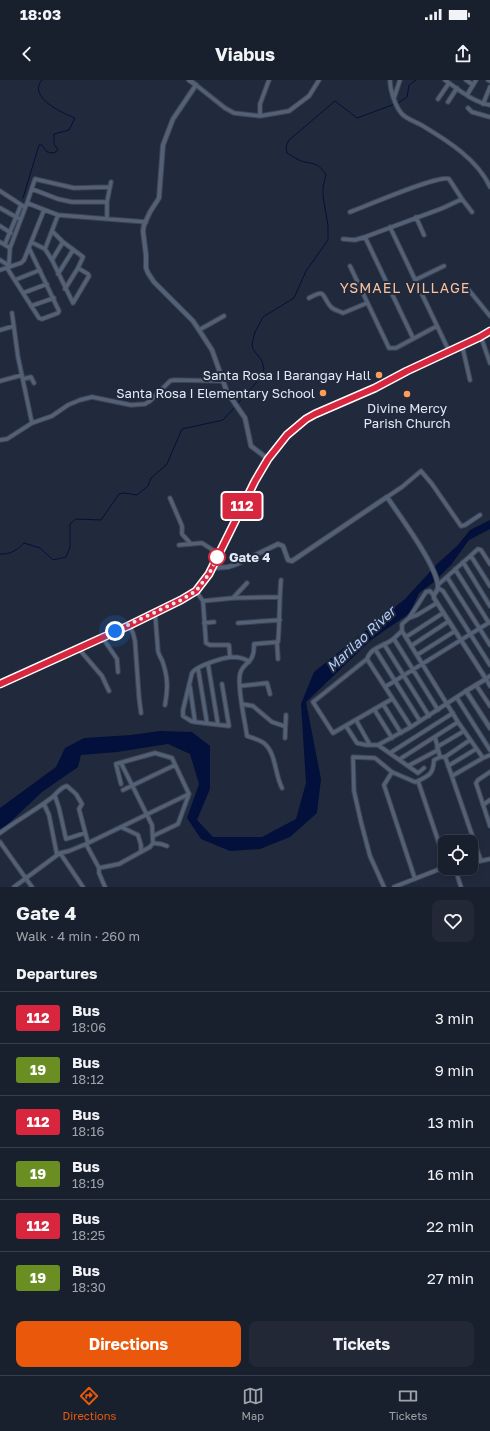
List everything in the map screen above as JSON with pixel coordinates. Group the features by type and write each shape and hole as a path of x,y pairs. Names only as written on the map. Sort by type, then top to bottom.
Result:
{"main road":[{"path":"0,684 129,625 196,591 212,568 241,508 268,459 287,435 306,419 375,388 490,331"}],"street":[{"path":"189,80 225,108 234,113 260,116 289,111 309,96 319,80"},
{"path":"260,116 260,104 269,80"},
{"path":"390,80 395,100 405,117 425,127 468,158 483,174 490,188"},
{"path":"395,100 400,80"},
{"path":"445,80 483,104 490,105"},
{"path":"466,80 473,85"},
{"path":"467,95 476,80"},
{"path":"438,99 449,83"},
{"path":"196,85 173,119 163,145 159,198 146,222 144,232 148,273 158,287 199,330 212,350 227,392 245,418 252,446 268,459"},
{"path":"483,104 489,95 490,87"},
{"path":"448,102 457,88"},
{"path":"468,108 472,112 490,117"},
{"path":"350,212 418,185 444,178 450,179 472,212"},
{"path":"4,244 26,205 35,179 74,188 109,187"},
{"path":"107,218 109,187 111,182"},
{"path":"32,189 65,201 88,203 108,202"},
{"path":"0,191 21,205 26,205 58,215 146,222"},
{"path":"343,239 355,240 364,237 462,199"},
{"path":"7,266 21,205"},
{"path":"0,208 18,219"},
{"path":"0,270 7,266 21,263 24,260 44,210"},
{"path":"45,249 58,215"},
{"path":"416,217 424,235"},
{"path":"0,226 14,235"},
{"path":"390,228 449,351"},
{"path":"52,231 63,242 83,257 65,289"},
{"path":"364,237 413,338"},
{"path":"0,242 10,248"},
{"path":"31,242 45,249 52,260 74,308"},
{"path":"52,260 63,242"},
{"path":"0,260 7,266 40,318 42,319 59,313 54,298 29,248"},
{"path":"58,274 73,250"},
{"path":"350,266 390,348 396,348 437,326"},
{"path":"415,280 444,266"},
{"path":"73,303 89,276 78,268"},
{"path":"15,280 40,270"},
{"path":"23,293 47,284"},
{"path":"468,289 490,316"},
{"path":"309,298 321,293 331,308 343,312 367,303"},
{"path":"31,306 54,298"},
{"path":"12,313 18,358 32,423"},
{"path":"199,330 224,316"},
{"path":"0,330 14,326"},
{"path":"480,337 490,363"},
{"path":"462,345 470,380"},
{"path":"0,381 31,377 34,384"},
{"path":"0,440 7,439 32,423 52,416 68,405 80,400 92,397 138,406 150,401 170,381 223,381"},
{"path":"212,568 228,567 237,564 278,544 283,546 288,560 292,562 402,487 421,470 462,526 480,515"},
{"path":"387,497 430,562 438,584 490,665"},
{"path":"170,498 182,526 182,534 191,544"},
{"path":"179,545 202,543 219,554"},
{"path":"434,596 438,584 479,549 490,564"},
{"path":"486,557 490,554"},
{"path":"470,556 490,586"},
{"path":"463,562 490,606"},
{"path":"385,687 479,628 490,623 455,569"},
{"path":"447,577 490,645"},
{"path":"278,659 277,643 280,620 279,597 281,580"},
{"path":"233,598 247,583"},
{"path":"196,591 203,601 204,622 208,645 229,645 230,657"},
{"path":"483,758 458,722 402,631 402,624 409,618 426,592 430,591 434,596 443,613 490,686"},
{"path":"203,601 233,598 279,597"},
{"path":"409,618 437,603"},
{"path":"155,612 158,652 163,661 168,686 165,705"},
{"path":"406,637 443,613"},
{"path":"238,623 280,620"},
{"path":"411,646 449,621"},
{"path":"204,622 214,622"},
{"path":"129,625 135,641 141,713"},
{"path":"392,699 333,733 313,702 367,659 375,649 394,639 396,635 402,631"},
{"path":"417,655 455,631"},
{"path":"102,637 117,659 118,672"},
{"path":"394,639 438,710"},
{"path":"277,643 254,644 254,656 241,671 240,686 247,736 263,742 266,745 273,759 282,788"},
{"path":"384,644 429,716"},
{"path":"78,648 102,676 109,691"},
{"path":"375,649 420,721"},
{"path":"222,684 229,726 191,722 183,716 189,684 194,669 230,657 240,658 249,662"},
{"path":"367,659 411,727"},
{"path":"208,664 218,725"},
{"path":"198,668 207,723"},
{"path":"346,726 356,743 378,745 429,716 490,676"},
{"path":"240,686 267,683 270,694"},
{"path":"189,684 195,722"},
{"path":"476,685 490,706"},
{"path":"466,691 490,728"},
{"path":"457,698 490,750"},
{"path":"242,704 253,706 272,722 284,726"},
{"path":"384,704 401,733"},
{"path":"374,710 392,738"},
{"path":"390,753 453,713"},
{"path":"285,738 284,726 286,715"},
{"path":"356,720 370,745"},
{"path":"400,759 458,722"},
{"path":"408,766 464,731"},
{"path":"435,737 440,757"},
{"path":"384,887 370,856 361,822 354,791 353,757 375,758 392,772 415,782 428,776 433,771 434,760 445,756 470,740"},
{"path":"378,745 418,773 424,768"},
{"path":"448,766 476,749"},
{"path":"122,784 116,765 121,762 155,753 172,758 189,794 178,824 153,836"},
{"path":"452,776 490,755"},
{"path":"445,756 481,861"},
{"path":"99,868 119,864 150,847 153,843 152,825 121,762"},
{"path":"123,790 175,765"},
{"path":"392,772 384,784 415,878"},
{"path":"490,772 476,783 490,826"},
{"path":"418,781 438,840"},
{"path":"0,833 44,804 55,796 63,787 67,786 76,794 82,804 80,809 87,844 99,868 99,873 105,887"},
{"path":"14,887 58,854 87,844 189,794"},
{"path":"55,796 66,839 85,833"},
{"path":"483,805 490,800"},
{"path":"44,804 49,815 58,854 83,887"},
{"path":"121,827 138,835 141,852"},
{"path":"0,842 32,887"},
{"path":"153,843 167,846"},
{"path":"478,862 490,859"},
{"path":"394,887 438,870"},
{"path":"457,875 461,887"}],"water":[{"name":"Marilao River","path":"490,520 490,529 469,540 451,565 434,582 419,593 410,613 371,640 306,702 321,779 317,813 290,837 260,849 230,851 201,839 187,818 199,784 190,754 168,744 117,752 81,755 78,767 42,792 6,826 0,829 0,808 56,767 65,748 84,738 131,735 160,731 192,732 210,746 210,789 197,820 213,837 262,837 296,819 306,783 301,704 314,672 405,599 438,563 457,546 470,530"}],"waterway":[{"path":"23,198 39,145 42,145 47,152 54,153 58,150 54,144 54,134 69,130 75,118 48,104 42,98 39,92 39,86 42,80"},
{"path":"398,103 407,97 409,85 416,80"},
{"path":"237,404 256,383 264,369 262,361 253,349 252,344 255,332 263,317 294,298 306,271 328,240 328,226 323,196 323,187 326,175 322,169 312,163 300,161 287,153 286,146 289,140 335,101 357,118 395,104"},
{"path":"0,554 13,552 24,543 40,548 53,560 66,557 70,547 70,524 76,519 101,520 119,494 124,493 137,495 148,486 151,478 167,464 182,429 223,420 235,407"}],"bus line":[{"name":"112","path":"0,684 128,626 196,591 209,574 255,481 268,459 287,435 306,419 375,388 490,331"}],"place":[{"name":"Santa Rosa I Barangay Hall","path":"379,375"},
{"name":"Santa Rosa I Elementary School","path":"323,393"},
{"name":"Divine Mercy Parish Church","path":"407,394"},
{"name":"Gate 4","path":"217,557"}],"district":[{"name":"YSMAEL VILLAGE","path":"405,288"}],"route":[{"path":"115,631 181,600 196,591 209,574 219,554 217,557"}]}
